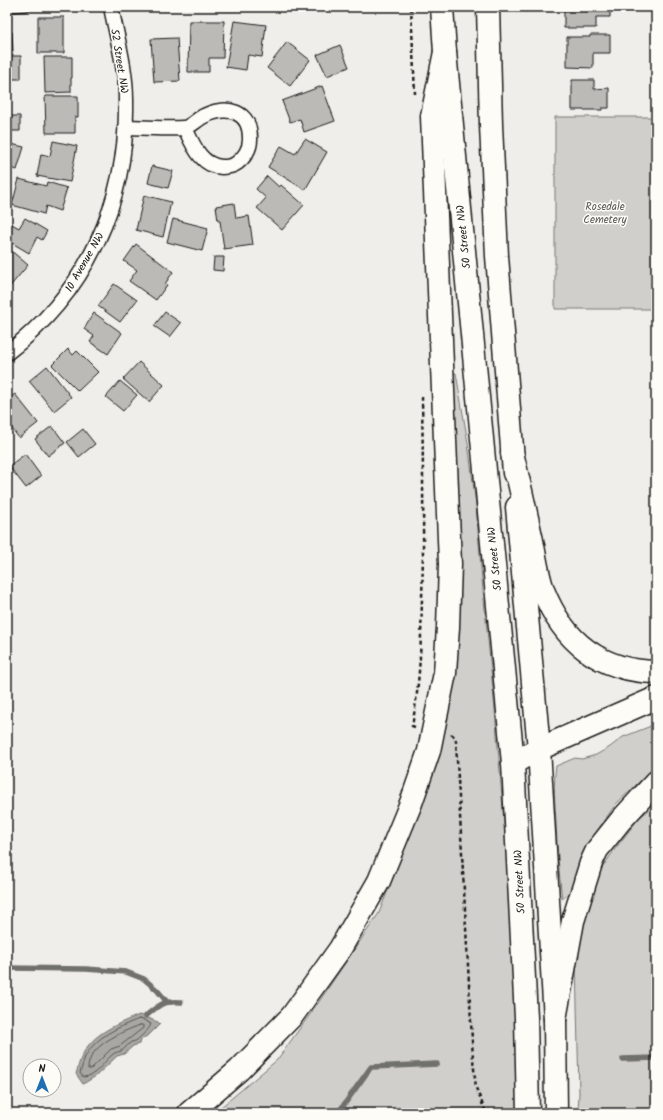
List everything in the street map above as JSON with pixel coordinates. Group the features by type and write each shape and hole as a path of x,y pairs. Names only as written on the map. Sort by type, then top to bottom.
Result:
{"main road":[{"name":"50 Street NW","path":"442,7 445,52 513,763 526,1018 528,1113"},
{"path":"488,7 497,256 512,453 539,750 555,1018 556,1113"},
{"path":"189,1113 240,1070 292,1016 340,949 379,881 411,803 434,731 445,673 450,597 450,564 432,116 445,52"},
{"path":"512,453 542,588 552,611 566,631 590,654 612,664 627,668 656,672"},
{"path":"513,763 656,698"},
{"path":"555,1018 573,921 591,863 597,850 621,820 656,782"}],"street":[{"name":"52 Street NW","path":"111,7 125,76 125,127"},
{"path":"125,127 185,128 203,116 222,110 234,111 243,117 247,125 250,141 247,153 237,163 226,167 217,167 207,163 194,149 185,128"},
{"name":"10 Avenue NW","path":"7,353 42,321 60,301 77,279 93,251 113,204 123,159 125,127"}],"lane":[{"path":"7,8 26,7"}],"path":[{"path":"419,728 412,726 416,707 420,669 422,631 422,390"},
{"path":"445,732 455,737 456,741 473,1059 476,1088 486,1113"}],"green space":[{"name":"Rosedale Cemetery","path":"555,117 656,117 656,309 555,309"},
{"path":"453,373 456,373 468,443 476,506 495,710 507,860 516,1022 518,1113 214,1113 277,1060 316,1006 379,913 433,775 448,697"},
{"path":"656,724 656,766 616,804 599,828 584,856 570,893 562,899 558,860 555,801 556,766 575,758 582,759 596,755 623,737"},
{"path":"656,804 656,1113 578,1113 579,1093 576,961 591,884 639,818"}],"water":[{"path":"139,1015 147,1017 160,1024 150,1034 142,1039 139,1044 133,1046 124,1054 117,1056 96,1076 83,1084 76,1074 80,1060 86,1048 106,1030"}],"building":[{"path":"564,7 610,7 610,17 596,17 596,28 564,28"},
{"path":"38,17 64,17 64,53 38,53"},
{"path":"189,21 224,21 223,58 209,58 209,72 188,72"},
{"path":"234,21 266,25 262,57 248,55 246,70 226,67"},
{"path":"7,32 12,32 13,51 7,51"},
{"path":"590,35 610,35 610,53 593,53 593,68 567,67 567,37 590,37"},
{"path":"177,38 180,81 154,82 151,39"},
{"path":"287,42 310,60 290,86 267,68"},
{"path":"340,45 349,67 327,76 317,55"},
{"path":"7,56 21,56 21,79 7,79"},
{"path":"44,57 72,57 71,92 45,93"},
{"path":"572,80 594,80 594,89 609,88 609,108 602,108 602,110 572,110"},
{"path":"322,86 335,121 304,132 300,119 290,122 282,101"},
{"path":"45,96 78,96 78,117 75,117 75,133 46,133"},
{"path":"7,116 20,116 20,131 7,131"},
{"path":"305,139 327,152 305,190 268,167 281,146 295,154"},
{"path":"53,141 77,146 70,182 37,176 41,154 50,156"},
{"path":"7,143 24,147 17,170 7,167"},
{"path":"152,166 173,171 168,188 148,183"},
{"path":"267,176 279,187 281,185 304,205 282,230 257,208 266,198 256,189"},
{"path":"19,179 46,186 47,182 67,188 60,211 46,206 44,214 12,205"},
{"path":"144,195 171,202 163,237 136,230"},
{"path":"234,203 236,218 249,216 253,245 224,249 216,206"},
{"path":"25,218 47,231 42,240 37,237 29,253 7,240 7,228 10,223 19,228"},
{"path":"173,219 208,228 202,251 167,242"},
{"path":"136,244 173,272 165,284 167,285 156,300 129,281 137,270 124,261"},
{"path":"9,249 28,265 7,290 7,251"},
{"path":"214,257 224,257 223,271 213,270"},
{"path":"114,284 137,300 120,322 98,306"},
{"path":"165,312 181,323 170,337 154,326"},
{"path":"94,313 122,333 108,354 90,342 94,336 84,329"},
{"path":"68,349 73,355 77,351 98,372 78,391 52,365"},
{"path":"139,362 164,385 149,402 123,379"},
{"path":"47,366 71,397 54,411 29,381"},
{"path":"120,381 137,395 123,411 106,397"},
{"path":"15,394 38,423 19,438 7,422 7,400"},
{"path":"52,426 65,443 48,456 35,439"},
{"path":"83,429 95,444 79,457 67,442"},
{"path":"25,454 41,476 26,488 9,466"}],"waterway":[{"path":"7,968 86,969 126,972 144,979 157,990 167,1002"},
{"path":"146,1016 162,1004 169,1002 181,1002"},
{"path":"623,1059 656,1058"},
{"path":"338,1113 371,1067 437,1064"}]}
